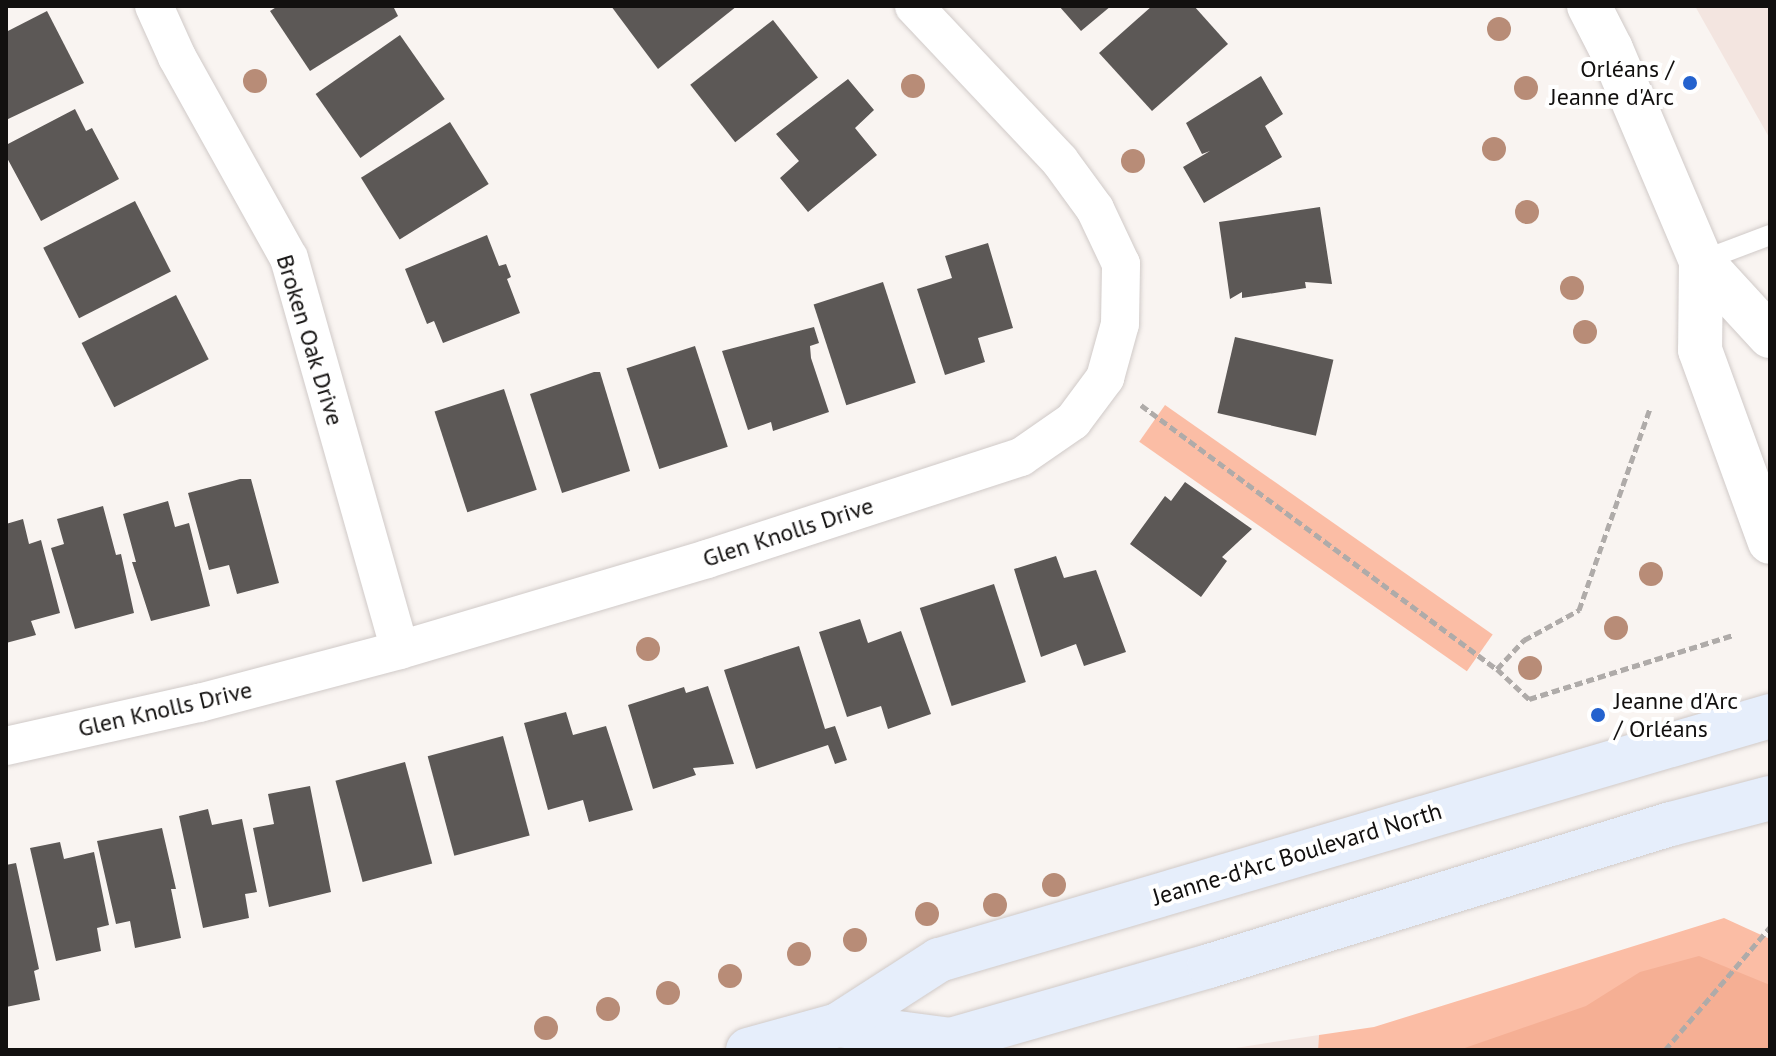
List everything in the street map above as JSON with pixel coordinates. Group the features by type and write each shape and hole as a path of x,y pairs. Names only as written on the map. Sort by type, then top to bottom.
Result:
{"main road":[{"name":"Jeanne-d'Arc Boulevard North","path":"753,1049 838,1025 939,960 1770,716"},
{"name":"Jeanne-d'Arc Boulevard North","path":"838,1025 951,1040 1209,966 1671,824 1770,798"}],"street":[{"name":"Broken Oak Drive","path":"154,6 177,57 289,258 400,650"},
{"name":"Glen Knolls Drive","path":"6,746 199,703 400,650 707,559 1021,457 1073,421 1105,378 1120,324 1121,264 1095,209 1060,161 914,6"},
{"path":"1589,6 1611,49 1701,261 1770,336"},
{"path":"1701,261 1700,350 1770,542"}],"lane":[{"path":"1701,261 1770,235"}],"path":[{"path":"1105,378 1497,669 1529,699 1733,635"},
{"path":"1497,669 1524,640 1579,610 1650,408"},
{"path":"1665,1050 1770,927"}],"shaded area":[{"path":"1695,6 1770,6 1770,139"},
{"path":"1165,405 1493,634 1467,671 1139,442"},
{"path":"1724,918 1770,939 1770,1050 1318,1050 1319,1035 1374,1027"},
{"path":"1699,956 1770,985 1770,1050 1459,1050 1586,1006 1640,972"},
{"path":"1319,1035 1318,1050 1225,1050 1229,1049"}],"building":[{"path":"278,6 393,6 398,16 310,71 270,11"},
{"path":"611,6 737,6 658,69"},
{"path":"1059,6 1111,6 1081,31"},
{"path":"1152,6 1194,6 1228,44 1152,111 1099,53"},
{"path":"47,11 84,83 6,120 6,32"},
{"path":"773,20 818,78 735,142 690,85"},
{"path":"400,35 445,99 360,158 316,94"},
{"path":"1261,76 1283,114 1265,126 1282,157 1204,203 1183,167 1210,151 1202,154 1186,123"},
{"path":"848,79 874,110 855,128 877,155 808,212 780,178 799,161 776,134"},
{"path":"75,109 86,131 92,128 119,179 41,221 6,156 6,145"},
{"path":"450,122 489,184 400,240 361,178"},
{"path":"135,201 171,271 79,318 43,248"},
{"path":"1320,207 1332,284 1305,282 1306,288 1242,298 1242,292 1230,299 1219,222"},
{"path":"487,235 499,266 506,264 511,277 507,279 520,313 443,343 434,321 427,324 405,269"},
{"path":"988,243 1013,328 978,338 985,362 945,375 917,289 952,278 945,256"},
{"path":"883,282 916,383 846,405 814,305"},
{"path":"176,295 209,359 114,407 82,343"},
{"path":"814,327 819,343 810,346 811,358 829,412 773,431 771,422 748,430 722,351"},
{"path":"1235,337 1333,360 1316,436 1217,413"},
{"path":"695,346 728,447 659,469 627,368"},
{"path":"600,372 630,471 562,493 530,394"},
{"path":"504,389 537,490 467,512 435,412"},
{"path":"251,479 279,583 237,594 229,565 209,570 188,493"},
{"path":"1185,482 1252,529 1222,557 1227,561 1201,597 1130,544 1165,496 1171,501"},
{"path":"168,501 175,527 189,523 210,606 151,621 132,562 136,562 123,514"},
{"path":"103,506 116,555 121,554 134,613 75,629 51,548 64,544 57,519"},
{"path":"23,519 29,544 41,540 60,613 31,621 36,635 6,643 6,524"},
{"path":"1056,556 1064,578 1096,570 1126,652 1084,666 1076,644 1041,657 1014,569"},
{"path":"994,584 1026,682 952,706 920,608"},
{"path":"860,619 868,643 901,631 931,714 888,729 881,706 847,717 819,632"},
{"path":"799,646 825,729 835,726 847,760 835,764 828,745 756,769 724,670"},
{"path":"708,686 734,764 693,768 696,775 653,789 628,705 684,687 686,693"},
{"path":"566,712 573,735 606,726 633,810 589,822 583,800 548,810 524,723"},
{"path":"503,736 530,835 454,856 428,756"},
{"path":"405,762 432,863 363,882 335,781"},
{"path":"310,786 331,892 269,907 253,828 274,824 268,794"},
{"path":"208,809 212,825 242,819 257,892 245,894 249,918 203,928 179,816"},
{"path":"162,828 176,889 171,889 181,938 135,948 130,921 116,924 97,841"},
{"path":"60,842 64,859 94,852 109,925 97,928 101,951 56,961 30,848"},
{"path":"16,863 39,969 34,971 40,1000 6,1007 6,865"}],"place":[{"name":"Orléans / Jeanne d'Arc","path":"1690,83"},
{"name":"Jeanne d'Arc / Orléans","path":"1598,715"}]}
